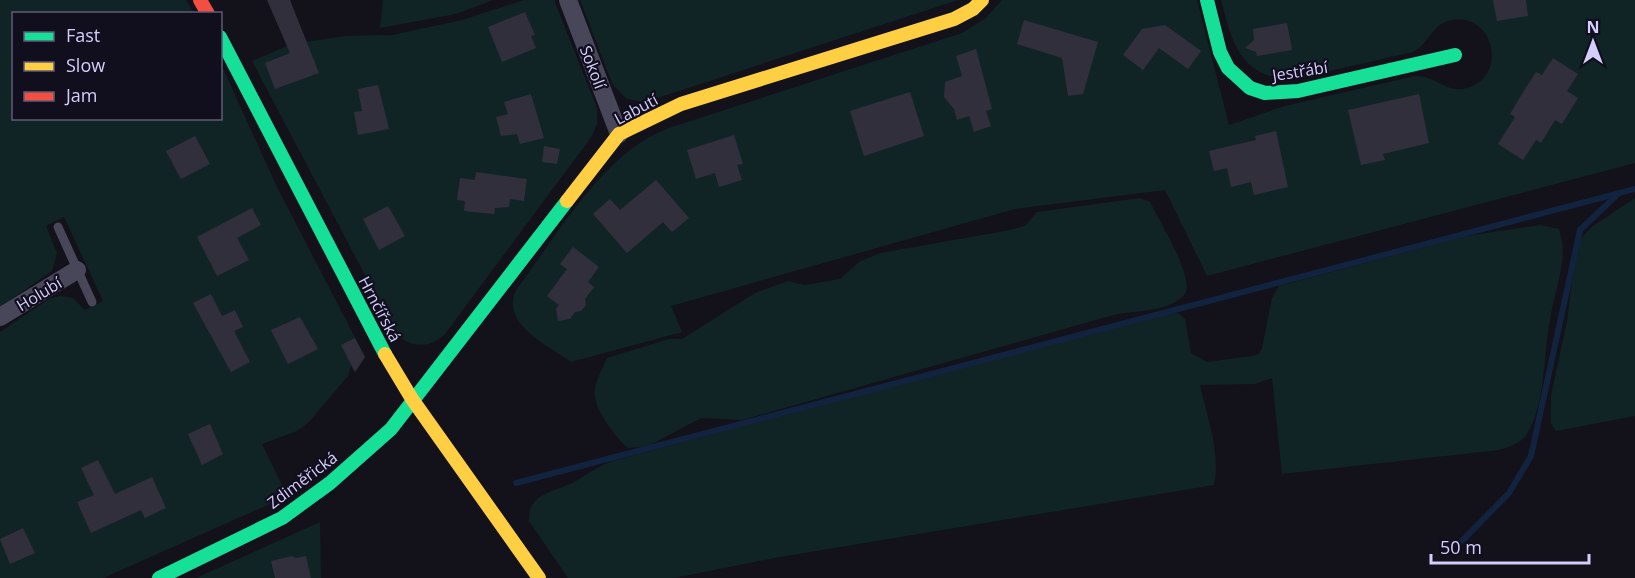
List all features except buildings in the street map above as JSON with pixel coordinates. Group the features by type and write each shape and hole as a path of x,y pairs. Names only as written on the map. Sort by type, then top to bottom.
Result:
{"street":[{"name":"Sokolí","path":"568,0 619,134"},
{"name":"Labutí","path":"412,399 568,203 619,134 681,104 954,19 973,9 982,0"},
{"name":"Jestřábí","path":"1207,0 1220,52 1228,68 1250,88 1264,93 1298,91 1455,55"},
{"name":"Hrnčířská","path":"222,41 380,346 412,399 539,578"},
{"name":"Holubí","path":"0,317 78,270"},
{"name":"Zdiměřická","path":"160,578 282,518 330,483 391,429 412,399"}],"lane":[{"path":"58,227 92,302"}],"green space":[{"path":"0,0 186,0 193,12 12,12 12,120 222,120 222,66 277,187 365,357 355,373 351,366 348,376 308,423 297,431 262,444 285,491 272,503 103,578 0,578 0,332 49,299 60,296 73,298 85,310 103,301 64,217 46,226 57,253 52,271 0,307"},
{"path":"383,0 493,0 456,14 380,28"},
{"path":"524,0 554,0 597,108 597,124 592,136 445,334 425,345 411,343 394,330 252,61 292,44 346,36 392,35 462,20"},
{"path":"580,0 958,0 645,102 627,99 613,85"},
{"path":"1002,0 1197,0 1229,125 1285,106 1415,76 1429,78 1453,89 1467,88 1480,81 1488,71 1492,59 1491,46 1486,35 1478,26 1466,20 1451,20 1439,26 1413,52 1294,79 1276,77 1262,73 1242,56 1235,44 1221,0 1635,0 1635,163 1207,276 1165,190 1015,209 671,306 682,332 571,362 539,341 520,323 513,302 516,290 584,197 623,155 645,139 669,128 962,33 986,18"},
{"path":"1140,198 1150,202 1175,250 1185,277 1187,288 1184,295 1170,304 1117,314 742,420 701,418 648,446 628,448 617,437 600,412 595,388 607,358 669,339 682,339 755,293 788,281 805,285 840,279 859,262 880,253 1025,226 1037,212"},
{"path":"1635,198 1635,416 1556,431 1551,423 1551,396 1567,321 1576,252 1582,237 1593,226"},
{"path":"1540,225 1559,229 1563,253 1551,313 1541,393 1538,408 1527,434 1511,446 1499,450 1282,474 1272,378 1255,384 1200,385 1216,460 1214,485 774,558 674,578 568,578 529,521 530,511 538,498 613,461 1157,315 1178,313 1185,319 1191,353 1207,362 1259,354 1272,298 1279,286 1467,236"},
{"path":"320,522 321,578 196,578"}],"waterway":[{"path":"516,483 1635,189"},
{"path":"1462,541 1509,493 1531,456 1580,230 1617,195"}],"traffic: fast":[{"path":"1207,0 1220,52 1228,68 1250,88 1265,93 1298,91 1455,55"},
{"path":"222,41 385,354"},
{"path":"159,578 282,518 330,483 391,429 567,201"}],"traffic: slow":[{"path":"567,201 619,134 681,104 954,19 973,9 982,0"},
{"path":"385,354 412,399 539,578"}],"traffic: jam":[{"path":"200,0 207,12"}]}
